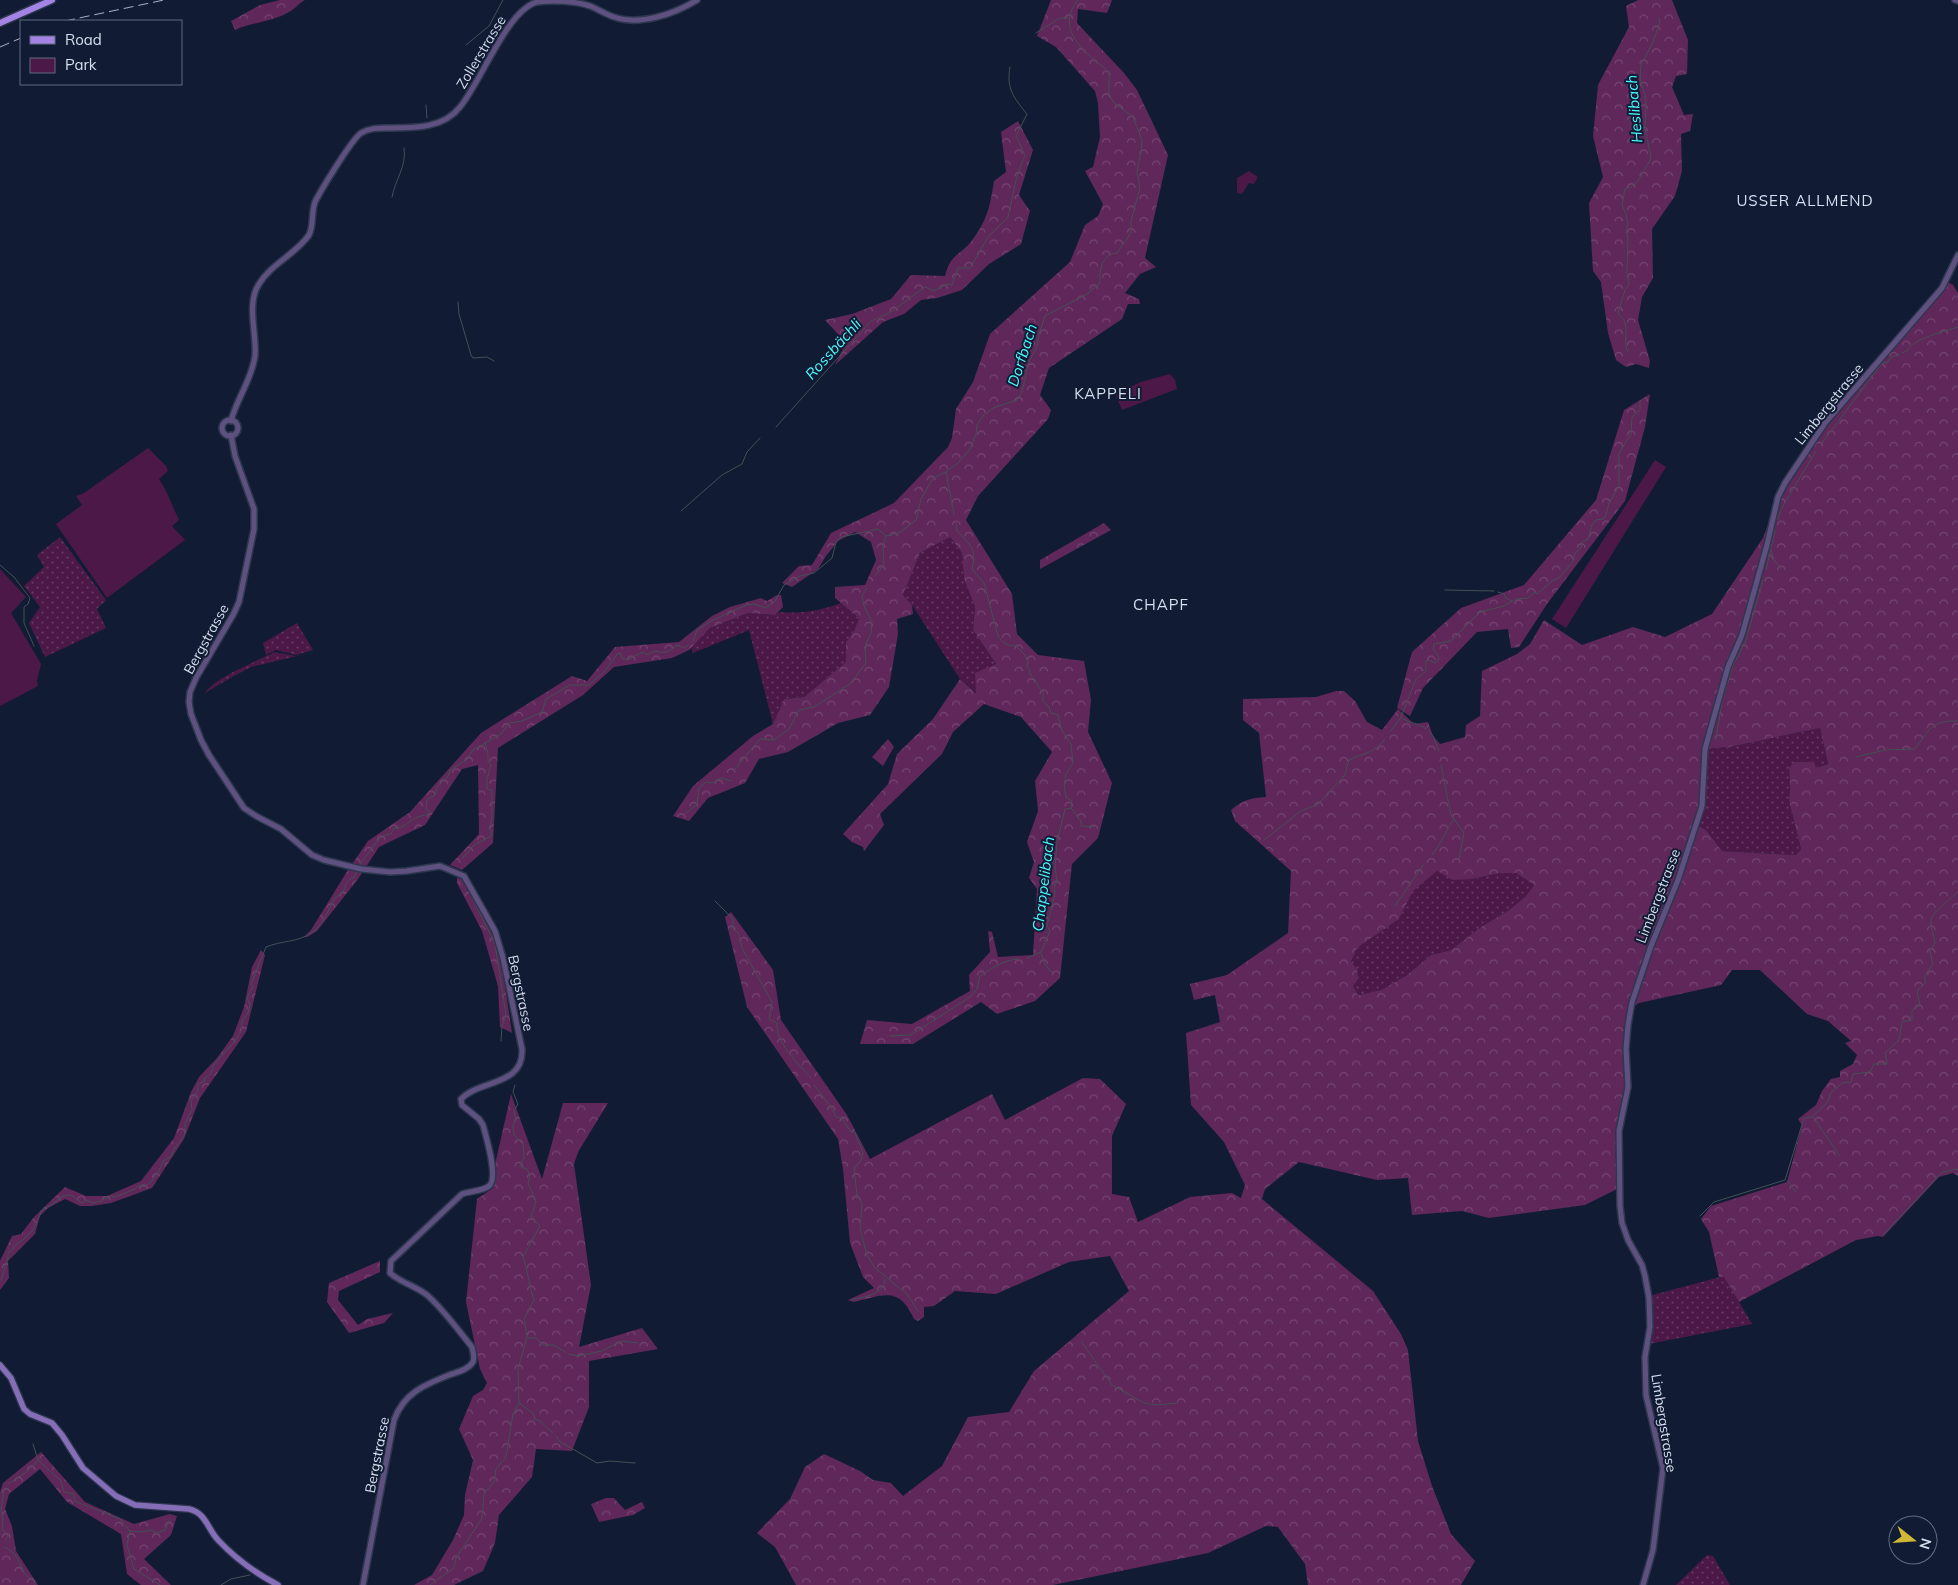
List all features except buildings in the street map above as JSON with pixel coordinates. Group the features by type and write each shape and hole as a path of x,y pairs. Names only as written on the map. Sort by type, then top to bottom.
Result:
{"main road":[{"path":"0,24 52,0"},
{"path":"0,1366 12,1378 24,1409 55,1426 83,1468 116,1496 135,1505 197,1511 221,1543 262,1576 278,1585"}],"street":[{"name":"Zollerstrasse","path":"404,128 422,128 449,118 454,114 473,90 513,19 524,8 537,2 572,2 589,6 613,17 636,20 656,17 697,0"},
{"name":"Bergstrasse","path":"232,421 254,358 256,338 253,303 258,284 309,235 315,203 361,133 374,128 404,128"},
{"name":"Limbergstrasse","path":"1643,1585 1653,1550 1663,1468 1646,1395 1645,1357 1650,1327 1649,1298 1642,1265 1628,1240 1622,1223 1620,1206 1619,1131 1628,1087 1628,1024 1632,1002 1651,946 1678,880 1702,806 1705,749 1728,667 1742,635 1778,497 1785,483 1825,423 1942,288 1958,255"},
{"name":"Bergstrasse","path":"226,421 232,421 237,428 231,436 225,434 222,427 226,421"},
{"name":"Bergstrasse","path":"231,436 235,456 254,509 254,529 239,602 191,688 189,702 191,714 209,755 244,808 281,829 312,855 324,860 362,869 398,872 440,866 464,876 488,918 499,945 520,1035 522,1059 518,1069 514,1073 468,1092 462,1099 462,1105 479,1119 483,1125 492,1170 490,1186 462,1194 391,1261 390,1273 398,1280 416,1287 428,1296 472,1346 474,1356 473,1362 464,1370 417,1390 403,1400 398,1408 394,1420 363,1585"}],"green space":[{"path":"280,0 305,0 283,15 235,30 231,21 260,5"},
{"path":"1051,0 1112,0 1107,13 1078,9 1077,23 1124,73 1137,90 1168,155 1145,258 1156,267 1140,274 1125,293 1139,299 1140,304 1128,304 1122,319 1049,368 1040,395 1051,410 1048,419 978,496 966,520 1012,594 1017,634 1038,655 1084,661 1091,700 1088,732 1112,783 1098,838 1072,864 1060,978 1035,1001 997,1014 981,1002 913,1044 860,1044 867,1020 912,1024 970,991 969,975 990,952 988,931 992,932 998,957 1033,955 1037,889 1029,878 1034,862 1027,842 1038,811 1035,781 1052,752 1021,717 984,704 953,732 942,754 880,814 884,825 864,851 863,847 852,842 843,834 888,784 897,754 933,719 960,679 976,693 975,673 996,664 973,630 975,607 964,579 962,553 950,537 920,553 903,595 912,605 913,614 897,619 898,634 889,687 870,715 838,723 788,752 759,759 745,783 708,798 689,821 673,816 693,786 753,736 773,724 784,699 804,697 846,662 846,642 854,631 859,618 835,598 835,587 865,585 876,560 871,542 855,532 838,541 818,569 792,587 782,583 799,566 812,565 831,533 894,503 948,447 952,438 956,409 973,382 990,334 1070,262 1085,225 1098,216 1103,204 1085,171 1093,167 1100,137 1098,103 1095,91 1056,47 1037,36"},
{"path":"1638,0 1672,0 1688,40 1687,74 1676,76 1672,87 1684,115 1693,114 1690,131 1681,134 1682,171 1675,196 1652,229 1653,278 1642,297 1638,320 1650,361 1649,368 1636,364 1626,367 1616,360 1608,333 1601,282 1593,271 1589,203 1603,177 1593,136 1598,85 1629,27 1626,6"},
{"path":"1018,121 1033,150 1019,195 1030,211 1021,244 989,264 962,290 937,298 921,300 904,314 883,322 835,365 846,343 825,320 852,314 891,299 911,275 945,276 950,262 969,244 982,225 990,205 994,181 1006,172 1001,132"},
{"path":"1249,171 1258,177 1254,184 1249,183 1242,194 1237,193 1237,178"},
{"path":"1946,281 1953,285 1958,293 1958,1176 1953,1173 1939,1177 1883,1237 1878,1236 1856,1240 1739,1302 1724,1277 1719,1277 1709,1232 1701,1219 1711,1206 1787,1182 1802,1125 1798,1119 1816,1105 1822,1091 1831,1079 1840,1077 1840,1071 1853,1064 1857,1055 1845,1043 1851,1041 1828,1021 1807,1014 1760,970 1732,970 1721,985 1639,1003 1628,1010 1626,1079 1617,1137 1619,1188 1585,1205 1489,1218 1462,1211 1412,1215 1408,1178 1377,1180 1299,1162 1265,1189 1262,1199 1373,1291 1401,1334 1408,1350 1418,1441 1432,1486 1451,1534 1475,1561 1461,1585 1308,1585 1305,1564 1278,1527 1266,1526 1208,1553 1053,1585 796,1585 775,1547 757,1533 790,1499 805,1467 824,1454 860,1471 873,1480 891,1483 903,1496 942,1466 968,1417 1009,1412 1034,1371 1129,1291 1110,1256 1069,1262 996,1294 955,1291 934,1306 924,1307 924,1317 918,1321 914,1319 903,1301 890,1295 854,1302 848,1300 874,1288 863,1277 850,1243 843,1169 838,1139 747,1007 725,917 731,912 773,970 781,1020 847,1115 870,1159 992,1094 1005,1120 1083,1078 1100,1079 1126,1104 1112,1136 1112,1194 1129,1197 1138,1222 1190,1197 1232,1193 1241,1198 1245,1185 1224,1142 1191,1105 1186,1033 1220,1022 1215,995 1194,1000 1190,984 1227,975 1288,933 1291,871 1235,821 1231,810 1247,800 1266,797 1259,733 1243,720 1243,699 1316,697 1336,691 1344,691 1355,701 1367,722 1382,730 1398,709 1414,724 1428,722 1433,736 1440,744 1465,737 1466,725 1480,716 1482,671 1517,654 1530,644 1544,620 1582,645 1633,627 1665,637 1712,614 1763,538 1775,505 1827,426","holes":["1820,728 1828,764 1816,768 1814,762 1794,762 1789,768 1789,801 1801,849 1796,855 1722,851 1707,831 1696,824 1703,795 1705,749 1730,747","1437,871 1453,880 1473,879 1500,873 1516,873 1534,885 1525,897 1509,910 1481,927 1451,950 1431,955 1407,975 1381,990 1358,995 1353,986 1358,979 1357,969 1351,962 1357,948 1399,919 1413,891"]},
{"path":"1170,374 1175,380 1177,389 1122,410 1113,389 1132,386"},
{"path":"1650,394 1645,427 1625,501 1547,604 1519,647 1511,648 1508,629 1477,632 1423,688 1410,716 1397,708 1412,652 1461,608 1524,585 1596,500 1624,410"},
{"path":"148,448 166,466 168,471 159,479 179,520 172,526 185,540 107,598 56,524 82,505 76,496 84,493"},
{"path":"1655,460 1666,467 1566,628 1552,619"},
{"path":"1104,523 1111,530 1040,569 1040,560"},
{"path":"60,537 106,600 97,609 106,628 45,657 29,623 40,607 24,586 44,567 37,555"},
{"path":"950,537 962,553 964,579 975,607 973,630 996,664 977,693 960,679 912,605 903,595 920,553"},
{"path":"0,569 26,597 11,613 41,664 37,681 38,686 0,706"},
{"path":"777,595 781,595 783,607 775,615 748,613 710,628 689,650 672,658 614,667 583,695 498,748 493,843 462,870 450,865 479,834 478,765 462,769 425,825 379,847 358,879 317,931 304,937 311,930 368,841 410,812 481,733 572,676 587,681 615,647 679,642 712,616 730,607 761,598 767,601"},
{"path":"841,603 859,618 854,631 846,642 846,662 804,697 784,699 773,724 749,630 693,653 691,647 710,628 748,613 775,615 779,612 795,613 818,610"},
{"path":"297,623 313,650 296,655 276,650 266,655 263,643"},
{"path":"275,652 296,656 314,652 251,667 205,693 226,676"},
{"path":"1820,728 1828,764 1816,768 1789,768 1789,801 1801,849 1796,855 1722,851 1707,831 1696,824 1705,749 1730,747"},
{"path":"888,739 894,747 883,766 872,757"},
{"path":"1437,871 1473,879 1500,873 1516,873 1534,885 1525,897 1509,910 1481,927 1451,950 1431,955 1407,975 1381,990 1358,995 1353,986 1351,962 1357,948 1399,919 1412,891"},
{"path":"465,877 488,918 500,952 512,1033 500,1027 498,986 482,931 457,883 457,878"},
{"path":"261,950 265,955 246,1032 200,1098 184,1139 152,1188 111,1203 80,1206 65,1199 48,1208 40,1216 35,1234 8,1261 9,1278 0,1290 0,1261 12,1236 21,1234 34,1217 65,1187 86,1196 107,1196 141,1181 174,1138 191,1092 199,1077 217,1058 233,1036 244,1007 252,967"},
{"path":"511,1094 542,1179 563,1103 608,1103 578,1152 574,1164 591,1285 579,1347 642,1328 658,1349 589,1361 589,1407 572,1451 536,1449 532,1477 499,1515 495,1543 483,1571 454,1585 414,1585 432,1575 453,1540 464,1515 465,1495 473,1460 459,1429 473,1396 483,1390 487,1383 480,1369 466,1302 477,1199 493,1188 494,1169"},
{"path":"380,1261 380,1272 339,1291 338,1300 358,1325 367,1319 393,1313 384,1323 349,1333 327,1302 329,1283"},
{"path":"1724,1276 1752,1324 1649,1344 1649,1296"},
{"path":"41,1452 85,1502 134,1524 170,1514 177,1516 171,1535 144,1559 171,1585 141,1585 127,1574 121,1534 67,1502 40,1469 9,1494 5,1509 12,1526 16,1551 38,1585 0,1585 0,1492 3,1483"},
{"path":"606,1498 614,1498 625,1510 642,1502 645,1508 633,1515 599,1522 591,1504"},
{"path":"1707,1555 1713,1556 1730,1585 1676,1585"}],"waterway":[{"path":"466,45 489,26 503,0"},
{"name":"Dorfbach","path":"693,641 697,630 711,621 746,605 754,604 766,608 775,601 784,585 800,576 814,573 832,558 836,542 841,537 878,529 886,536 899,533 916,520 921,499 933,478 946,472 959,462 970,449 976,434 977,425 983,416 993,408 1017,400 1022,392 1029,361 1037,347 1045,316 1087,294 1100,283 1101,268 1105,260 1108,256 1117,253 1131,233 1131,221 1140,188 1137,171 1142,140 1133,117 1114,103 1109,95 1109,72 1083,49 1071,31 1069,21 1071,11 1078,0"},
{"name":"Rossbächli","path":"1036,33 1060,18 1068,18"},
{"name":"Heslibach","path":"1628,352 1625,323 1618,313 1625,290 1629,284 1627,273 1628,237 1626,231 1628,224 1622,205 1625,189 1638,182 1651,157 1645,129 1646,99 1640,78 1641,65 1653,42 1660,22 1659,18"},
{"name":"Rossbächli","path":"776,427 871,321 891,312 925,287 934,291 947,284 952,285 958,268 970,268 988,237 1008,217 1017,176 1025,155 1016,136 1027,114 1012,93 1009,81 1010,67"},
{"path":"426,105 427,118"},
{"path":"392,197 404,161 404,148"},
{"path":"458,302 459,314 471,355 473,358 487,357 494,361"},
{"path":"1902,353 1922,339 1958,327"},
{"path":"1822,443 1882,363 1888,362 1890,358 1899,354"},
{"name":"Heslibach","path":"1390,732 1401,717 1416,679 1426,671 1426,661 1429,660 1435,663 1439,659 1433,649 1434,644 1451,641 1480,612 1504,606 1516,599 1528,598 1535,592 1537,594 1552,581 1560,577 1573,561 1575,553 1581,548 1582,542 1588,539 1592,525 1596,520 1603,519 1606,515 1609,503 1619,486 1619,453 1631,434 1632,417 1640,410 1640,402"},
{"path":"681,511 722,475 742,464 747,452 760,438"},
{"path":"1777,520 1784,504 1816,451"},
{"name":"Chappelibach","path":"946,472 954,515"},
{"name":"Chappelibach","path":"956,524 957,531 972,548 974,556 972,569 984,583 998,636 1006,644 1016,646 1025,655 1030,674 1043,692 1043,701 1049,707 1051,713 1058,715 1062,731 1071,744 1073,763 1066,774 1064,784 1066,797 1072,801 1071,808 1065,809 1057,842 1055,867 1057,881 1047,926 1050,931 1041,952 1027,958"},
{"path":"1766,570 1775,530"},
{"path":"875,576 884,565 883,546 886,536"},
{"path":"1771,550 1774,560 1781,569"},
{"path":"0,565 14,577 30,598 28,604 24,607 24,623 34,646"},
{"path":"1716,739 1722,702 1733,665 1745,643 1763,580"},
{"path":"735,769 760,739 774,740 789,729 799,710 814,707 850,684 866,663 865,646 871,633 872,622 864,606 862,596 867,588"},
{"path":"1445,590 1494,591"},
{"path":"1498,592 1504,594 1506,598 1512,601"},
{"path":"359,866 377,841 385,835 391,834 394,828 401,827 415,818 430,812 426,809 427,800 435,795 437,787 447,777 450,770 467,759 473,750 501,734 509,723 522,721 542,712 546,699 570,685 589,685 605,671 618,653 627,660 643,652 647,655 655,651 667,652 677,645 684,648 688,645"},
{"path":"1401,717 1426,729"},
{"path":"1856,757 1885,750 1915,749 1936,724 1958,721"},
{"path":"1430,732 1439,751"},
{"name":"Heslibach","path":"1264,840 1301,811 1318,804 1345,775 1349,760 1373,750 1385,739"},
{"path":"462,859 474,845 491,836 492,832 489,828 492,819 492,790 487,789 491,764 488,762 485,743"},
{"path":"1441,765 1451,815 1464,833 1459,859"},
{"path":"686,813 697,804 699,788 706,782 713,783 721,778 731,781"},
{"path":"1071,808 1081,821 1081,826 1094,827"},
{"path":"1432,855 1453,820"},
{"path":"1395,906 1423,865"},
{"path":"1,1280 8,1253 33,1230 42,1210 63,1196 71,1195 82,1203 87,1200 92,1203 102,1201 104,1198 106,1199 111,1196 115,1197 140,1185 145,1187 150,1182 163,1161 172,1156 173,1151 185,1134 185,1124 192,1110 191,1101 198,1090 198,1084 205,1081 204,1078 210,1074 213,1066 242,1030 242,1021 248,1013 250,1005 247,998 253,986 251,984 266,947 301,938 315,930 322,922 335,898 343,891 348,880 354,878 357,870"},
{"path":"464,881 495,944 506,1015 502,1026 501,1041"},
{"path":"1812,1117 1828,1102 1830,1094 1842,1083 1851,1082 1853,1074 1870,1072 1874,1064 1887,1064 1885,1053 1899,1040 1902,1022 1912,1020 1912,1010 1920,1005 1917,991 1925,983 1925,975 1933,964 1930,951 1935,943 1931,925 1934,914 1958,891"},
{"path":"715,901 733,919 733,929 739,934 742,948 772,1002 769,1019 777,1023 777,1030 784,1045 794,1060 811,1078"},
{"path":"1041,953 1045,965 1053,973"},
{"name":"Chappelibach","path":"890,1036 911,1035 970,997 977,989 980,976 994,967 1018,959"},
{"path":"430,1585 454,1568 456,1558 482,1518 484,1494 494,1482 496,1469 506,1457 513,1414 519,1403 518,1369 527,1337 524,1319 534,1300 523,1257 540,1226 531,1216 536,1202 528,1183 530,1176 527,1169 521,1167 521,1162 524,1158 523,1144 514,1135 513,1125 516,1120 514,1111 518,1104 513,1092 515,1085"},
{"path":"814,1085 831,1107 836,1117 842,1118 850,1131 855,1133 863,1153 860,1162 854,1168 857,1195 862,1203 860,1228 867,1255 875,1268 907,1294 918,1311"},
{"path":"1700,1216 1714,1202 1785,1180 1804,1118 1811,1117"},
{"path":"1813,1117 1840,1156"},
{"path":"1883,1235 1942,1172 1958,1169"},
{"path":"1787,1181 1796,1192"},
{"path":"851,1300 877,1292 884,1285 885,1279"},
{"path":"528,1338 536,1338 543,1345 554,1345 565,1352"},
{"path":"569,1354 578,1356 602,1351 621,1341 638,1343"},
{"path":"1081,1341 1112,1385 1144,1403 1156,1405 1177,1403"},
{"path":"519,1403 533,1413 535,1419 553,1433"},
{"path":"556,1436 559,1441 597,1463 610,1461 635,1463"},
{"path":"33,1444 38,1460 61,1481 64,1492 74,1494 74,1501 120,1519 130,1531 127,1545 134,1569 160,1585"},
{"path":"8,1484 28,1471 38,1460"},
{"path":"4,1489 1,1511 2,1529 8,1536 5,1541"},
{"path":"130,1531 141,1532 151,1530 156,1533 165,1530 170,1519"},
{"path":"4,1547 15,1555 24,1573 35,1585"},
{"path":"221,1585 231,1579 250,1575"}],"railway":[{"path":"70,20 164,0"},
{"path":"0,47 20,38"}],"district":[{"name":"USSER ALLMEND","path":"1805,200"},
{"name":"KAPPELI","path":"1108,393"},
{"name":"CHAPF","path":"1161,604"}]}
